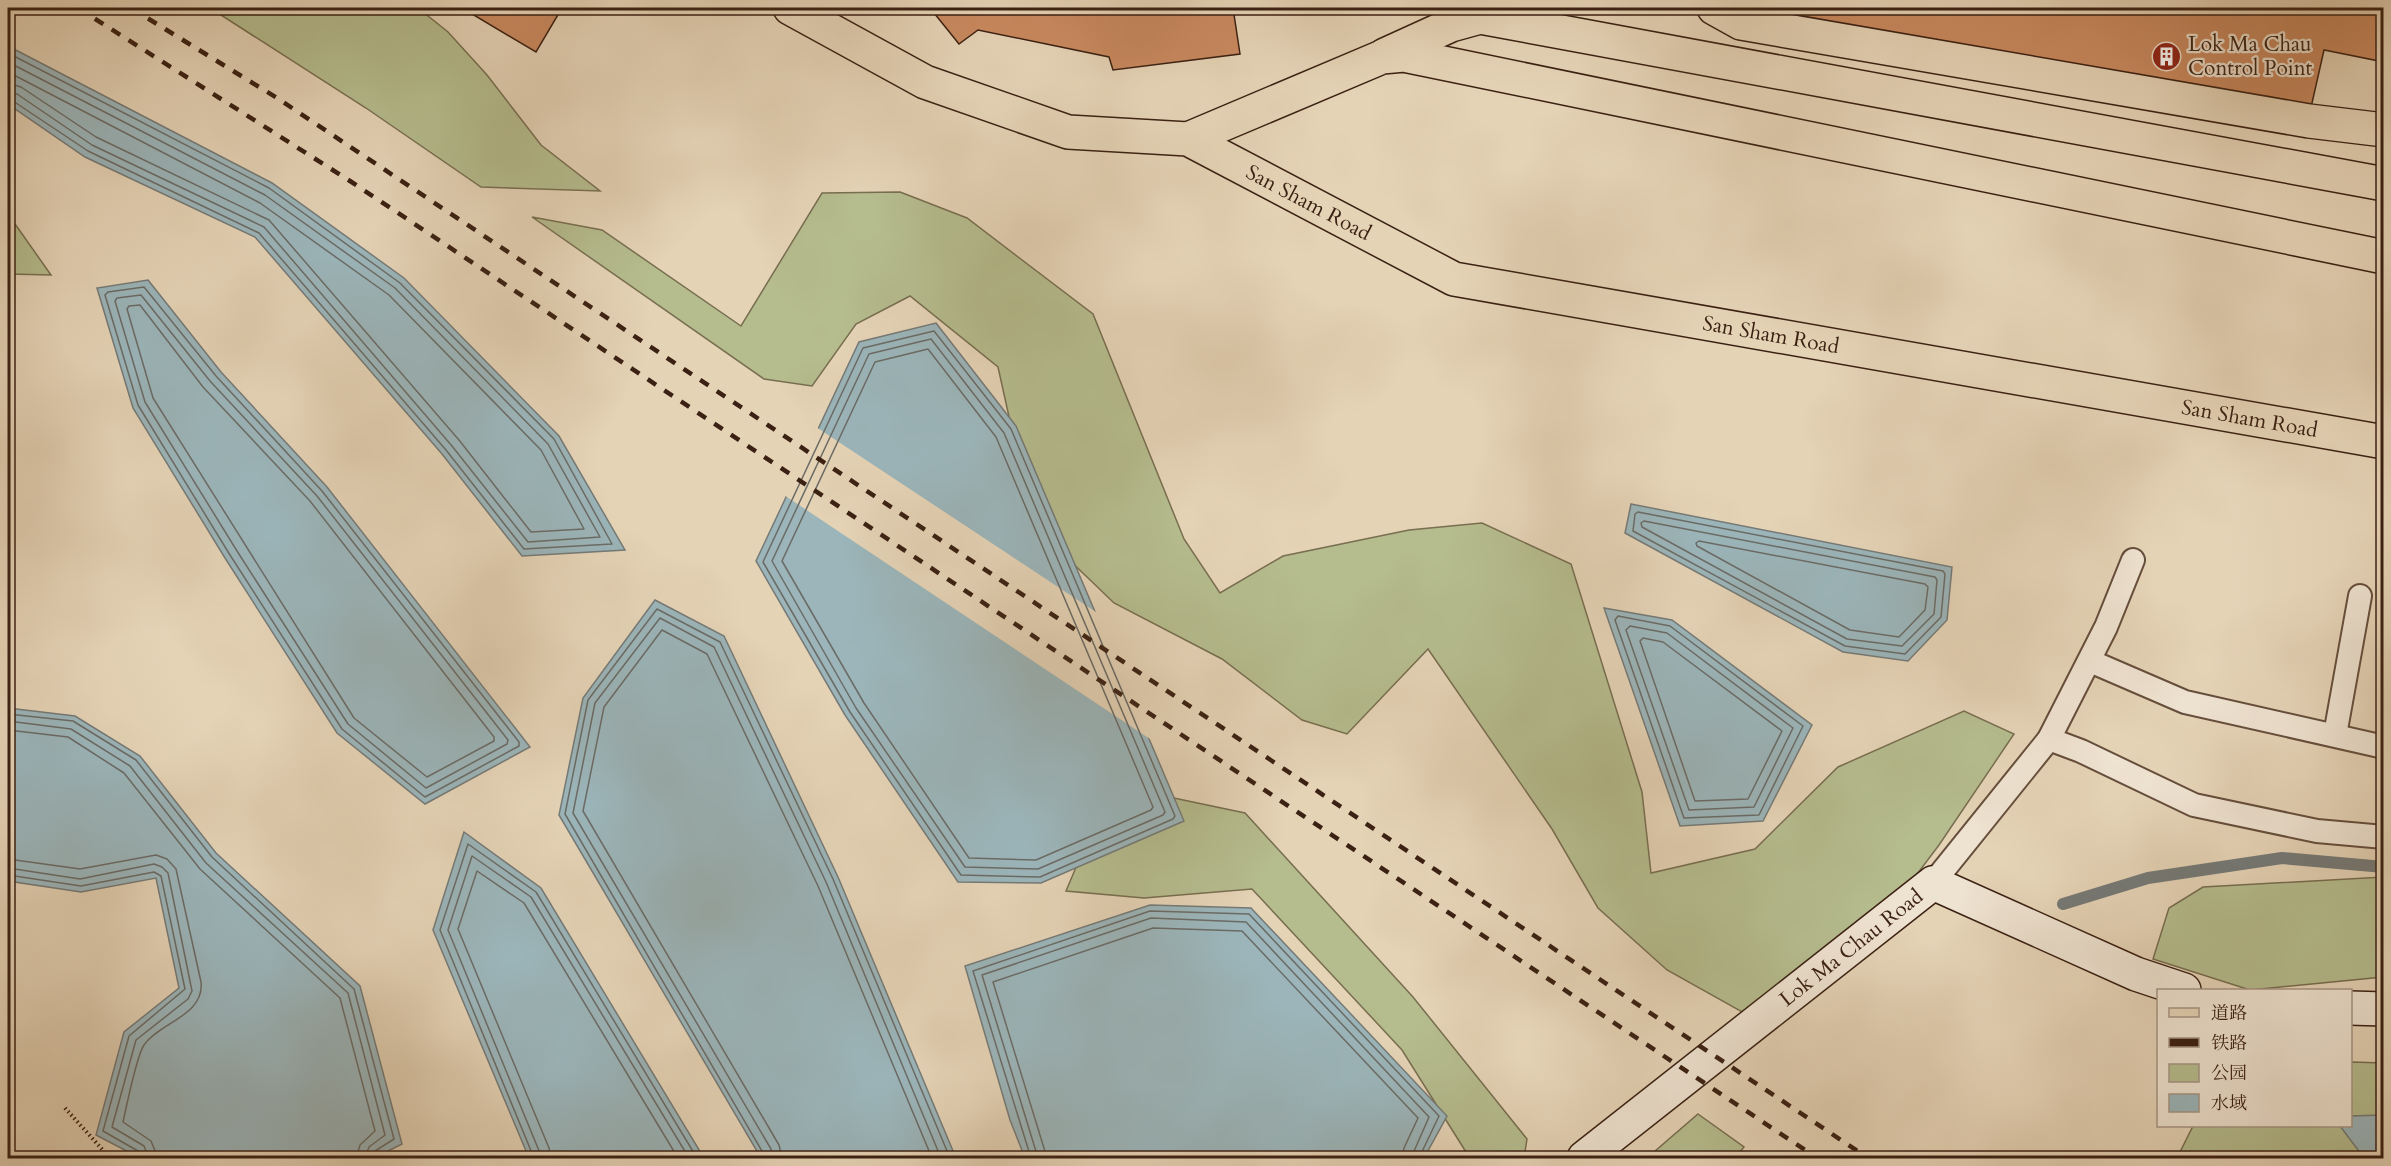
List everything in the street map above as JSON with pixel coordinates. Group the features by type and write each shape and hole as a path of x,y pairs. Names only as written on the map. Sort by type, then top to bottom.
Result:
{"main road":[{"name":"San Sham Road","path":"790,8 925,82 1068,132 1188,139 1454,279 2384,442"},
{"path":"1714,8 1741,23 2308,121 2384,130"},
{"name":"San Sham Road","path":"1188,139 1382,57 1451,25 1480,17 2384,184"},
{"name":"San Sham Road","path":"1382,57 1404,55 2384,257"}],"street":[{"name":"Lok Ma Chau Road","path":"1584,1158 1933,883 2136,974 2181,989"},
{"path":"2352,1008 2384,1009"}],"lane":[{"path":"1933,883 2049,739 2090,661 2133,560"},
{"path":"2334,735 2360,596"},
{"path":"2090,661 2185,702 2384,747"},
{"path":"2049,739 2081,751 2194,805 2317,831 2384,837"}],"path":[{"path":"65,1108 110,1158"}],"green space":[{"path":"210,8 418,8 448,32 487,75 541,145 600,191 481,187 366,108"},
{"path":"900,192 967,218 1093,314 1184,539 1220,593 1283,556 1409,530 1482,523 1571,564 1642,792 1651,873 1755,849 1838,767 1964,711 2014,734 1939,845 1847,967 1762,1023 1667,970 1598,908 1552,829 1428,649 1347,734 1302,720 1222,659 1114,603 1033,525 998,367 910,296 856,324 812,386 764,379 532,217 602,230 741,326 822,193"},
{"path":"8,214 51,275 8,274"},
{"path":"1150,793 1245,813 1413,997 1527,1139 1524,1158 1465,1158 1466,1152 1402,1050 1252,889 1144,898 1066,891 1093,827"},
{"path":"2383,877 2383,977 2247,989 2153,959 2169,908 2203,887"},
{"path":"2352,1062 2383,1063 2383,1158 2177,1158 2192,1127 2352,1127"},
{"path":"1698,1114 1744,1147 1735,1158 1647,1158"}],"water":[{"path":"8,46 272,183 404,278 559,436 625,550 522,556 442,454 255,237 85,157 8,104"},
{"path":"148,280 221,372 327,487 530,747 425,804 337,733 225,558 133,408 97,288"},
{"path":"936,323 1016,426 1184,821 1041,883 958,882 845,715 756,561 859,342"},
{"path":"1631,504 1952,567 1947,620 1908,661 1843,652 1625,533"},
{"path":"655,600 724,636 838,877 956,1158 761,1158 559,815 583,698"},
{"path":"1604,608 1672,620 1812,725 1763,821 1680,826"},
{"path":"8,708 75,716 140,756 216,853 360,986 402,1144 374,1158 140,1158 96,1135 124,1032 179,988 156,878 81,892 8,881"},
{"path":"464,832 541,888 704,1158 529,1158 433,930"},
{"path":"1150,905 1251,908 1447,1116 1424,1158 1025,1158 1010,1120 965,966"},
{"path":"2383,1115 2383,1158 2364,1158 2341,1127 2352,1127 2352,1116"}],"pier":[{"path":"816,427 1099,614 1153,741 784,495"}],"building":[{"path":"462,8 562,8 536,52"},
{"path":"930,8 1233,8 1240,54 1113,70 1109,57 978,30 959,44"},
{"name":"Lok Ma Chau Control Point","path":"1747,8 2384,8 2384,62 2324,50 2310,112"}],"waterway":[{"path":"2063,904 2148,878 2282,858 2384,867"}],"railway":[{"path":"78,8 350,181 1817,1158"},
{"path":"131,8 277,98 1868,1158"}],"place":[{"name":"Lok Ma Chau Control Point","path":"2167,56"}]}
